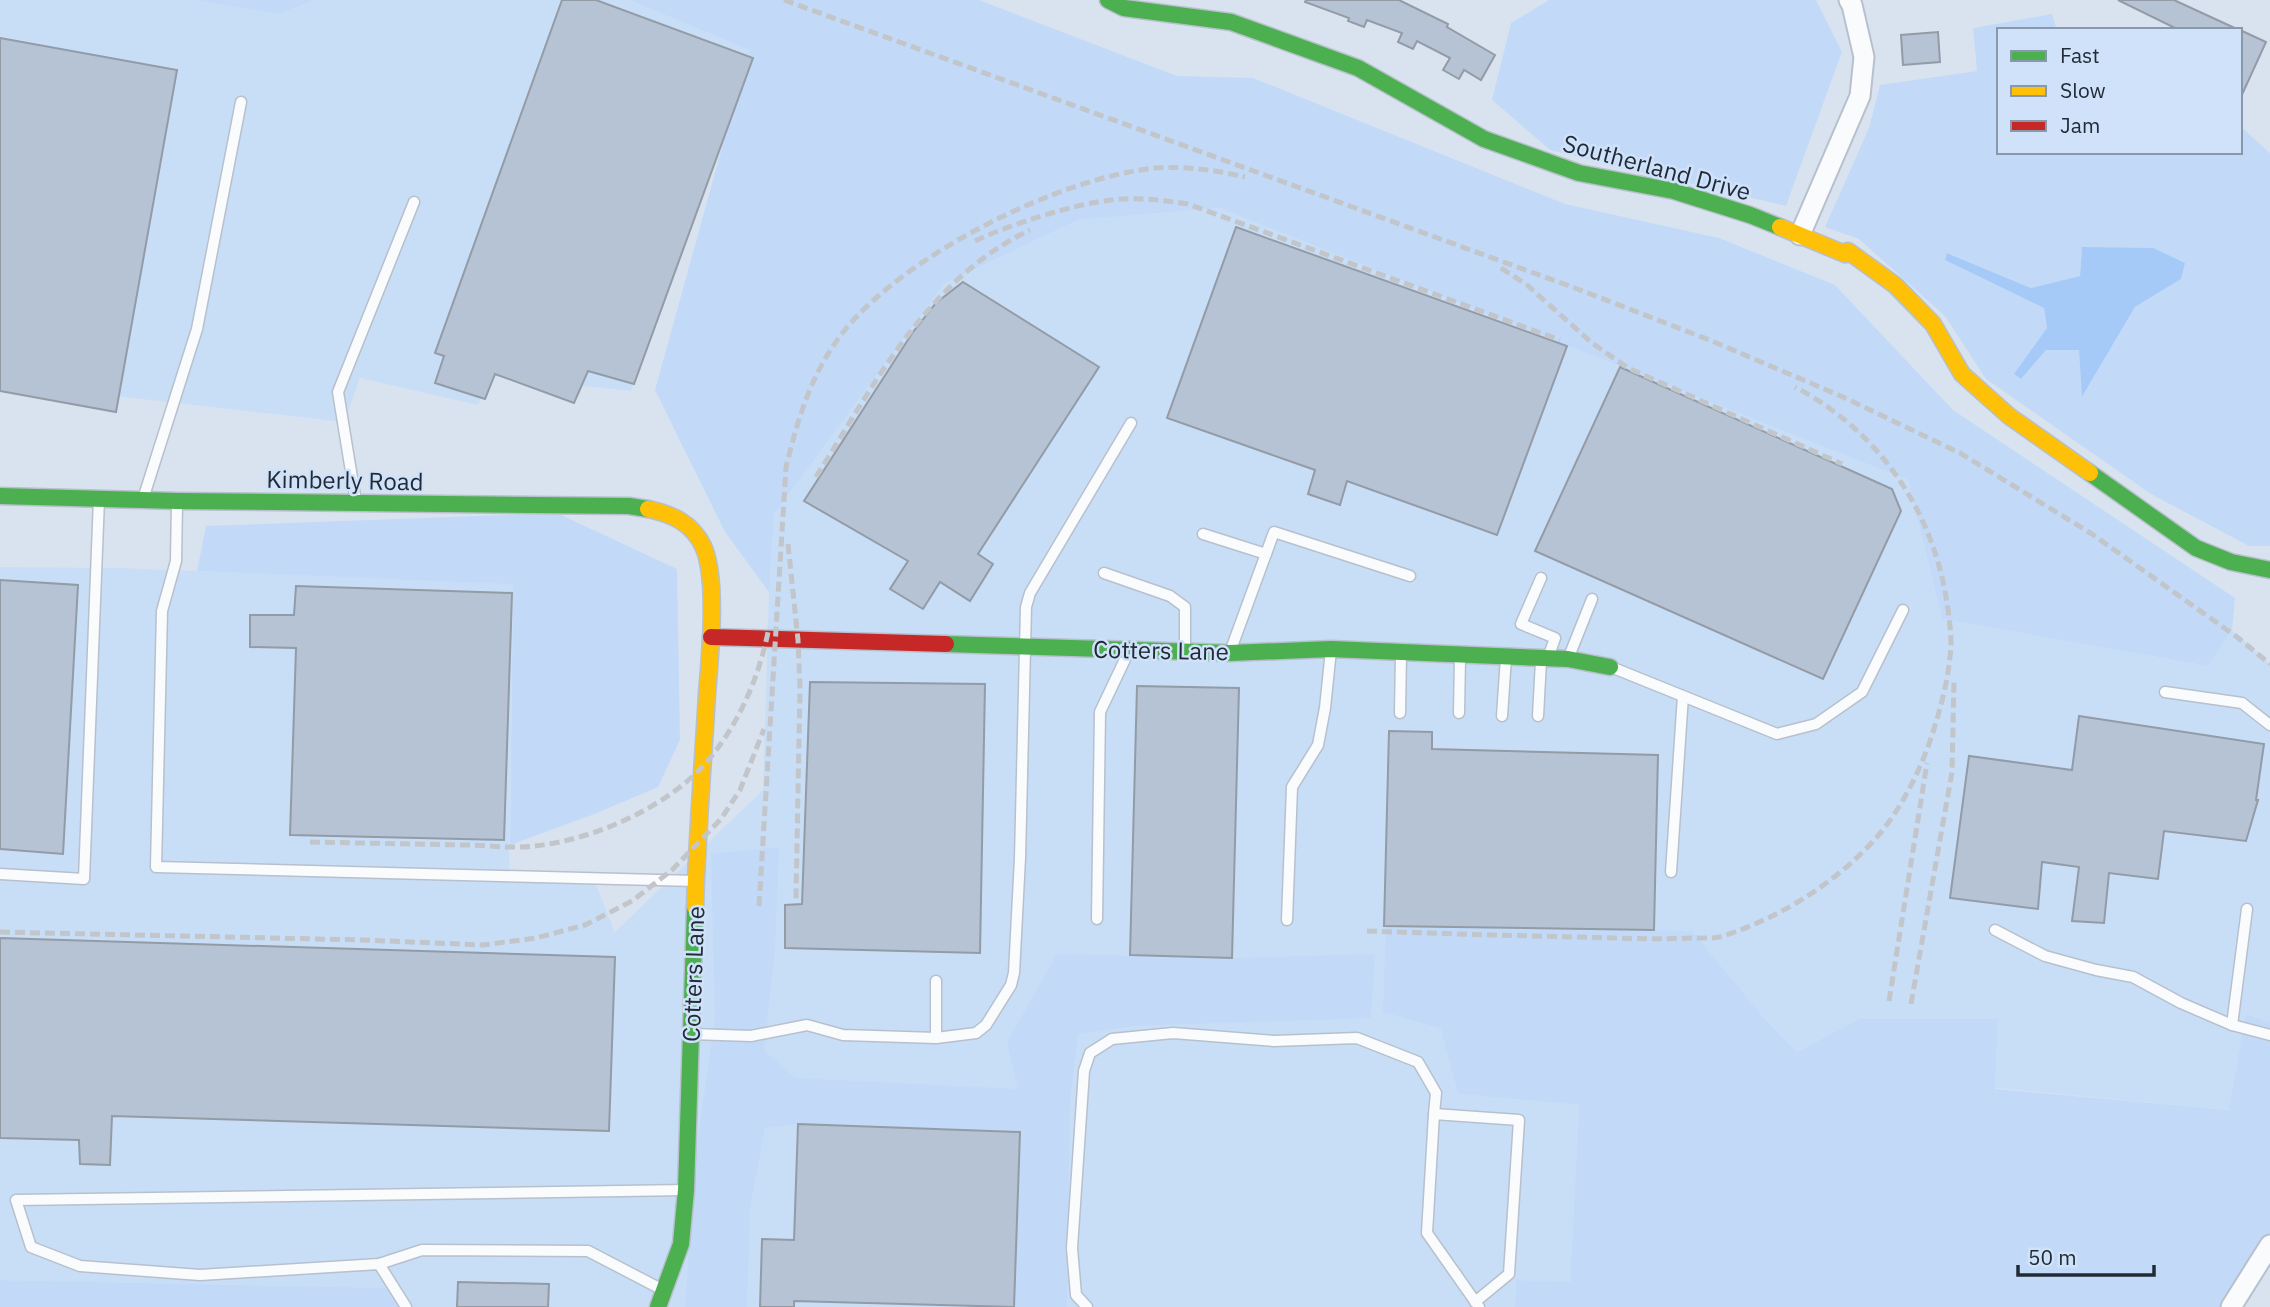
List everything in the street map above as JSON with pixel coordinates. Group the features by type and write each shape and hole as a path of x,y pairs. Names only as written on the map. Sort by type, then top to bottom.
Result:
{"street":[{"name":"Southerland Drive","path":"1108,0 1124,8 1231,22 1358,68 1484,139 1580,173 1687,195 1750,215 1844,254 1848,251 1895,285 1933,324 1962,374 2020,424 2196,548 2231,562 2270,570"},
{"path":"1800,235 1860,96 1864,57 1849,0"},
{"name":"Kimberly Road","path":"0,496 177,501 629,506 663,512 687,523"},
{"name":"Cotters Lane","path":"658,1307 666,1292 681,1244 686,1190 696,881 711,637 710,572 703,546 687,523"},
{"name":"Cotters Lane","path":"711,637 1230,653 1331,649 1568,660 1610,667"},
{"path":"2231,1307 2270,1245"}],"lane":[{"path":"143,500 197,329 241,102"},
{"path":"356,503 338,392 414,202"},
{"path":"692,1034 751,1036 807,1025 843,1034 936,1038 976,1033 986,1025 1011,985 1014,973 1020,858 1026,607 1030,593 1131,423"},
{"path":"0,874 84,879 100,498"},
{"path":"177,501 176,561 162,611 156,867 696,881"},
{"path":"1230,653 1274,532 1410,576"},
{"path":"1203,534 1266,554"},
{"path":"1104,573 1170,596 1185,607 1185,652"},
{"path":"1538,716 1544,659 1555,638 1521,624 1541,578"},
{"path":"1568,660 1592,599"},
{"path":"1610,667 1777,734 1816,724 1862,692 1903,610"},
{"path":"1287,920 1292,787 1318,745 1331,649"},
{"path":"1097,919 1100,712 1129,650"},
{"path":"1400,713 1401,653"},
{"path":"1459,713 1460,655"},
{"path":"1502,716 1506,657"},
{"path":"2165,692 2242,703 2270,725"},
{"path":"1671,872 1683,696"},
{"path":"2232,1025 2247,909"},
{"path":"1995,930 2045,956 2133,977 2181,1003 2232,1025 2270,1035"},
{"path":"936,981 936,1038"},
{"path":"1087,1307 1076,1295 1072,1248 1084,1072 1090,1053 1112,1039 1173,1032 1274,1041 1357,1038 1418,1062 1436,1093 1434,1114 1427,1233 1477,1304 1509,1274 1519,1120 1434,1114"},
{"path":"666,1292 588,1251 422,1250 379,1264 200,1275 80,1266 31,1247 16,1200 686,1190"},
{"path":"379,1264 406,1307"}],"shaded area":[{"path":"0,0 193,0 278,14 316,0 629,0 749,50 631,391 490,376 478,405 360,378 344,422 0,383"},
{"path":"193,0 316,0 278,14"},
{"path":"629,0 979,0 1177,76 1253,78 1565,204 1719,238 1835,285 1953,410 2235,598 2232,630 2208,666 1942,619 1908,480 1219,208 1078,220 944,284 774,514 769,592 725,532 655,390 749,50"},
{"path":"1549,0 1816,0 1842,52 1786,206 1550,150 1492,100 1511,23"},
{"path":"2052,14 2056,28 1997,28 1997,154 2242,154 2242,128 2270,153 2270,546 2249,546 2151,494 1986,379 1945,316 1859,239 1825,227 1869,128 1880,85 1977,71 1973,28","holes":["2082,248 2181,279 2135,307 2083,396 2079,350 2046,350 2021,379 2047,328 2044,308 1945,260 1948,253 2031,288 2080,276"]},
{"path":"1219,208 1908,480 1942,619 2208,666 2232,630 2270,664 2270,1022 2246,1014 2230,1110 1995,1088 1998,1019 1859,1019 1797,1052 1761,1015 1440,1028 1458,1094 1579,1105 1570,1283 1516,1280 1515,1307 407,1307 394,1288 0,1280 0,567 119,568 513,583 509,882 596,885 615,932 763,790 774,514 944,284 1078,220"},
{"path":"2082,247 2153,248 2185,263 2181,279 2135,307 2082,397 2079,350 2046,350 2021,379 2014,374 2047,328 2044,308 1945,260 1947,253 2031,288 2080,276"},
{"path":"557,513 677,569 680,740 658,787 510,845 513,584 197,571 206,526"},
{"path":"779,847 775,949 764,1050 795,1078 1018,1089 1007,1042 1057,954 1232,958 1375,954 1371,1018 1135,1026 1078,1034 1070,1102 1067,1307 1014,1307 1020,1133 798,1124 765,1128 750,1208 747,1307 685,1307 696,1153 715,1018 711,854"},
{"path":"1386,925 1692,931 1761,1015 1797,1052 1859,1019 1998,1019 1995,1089 2229,1110 2246,1014 2270,1022 2270,1238 2226,1307 1515,1307 1516,1280 1570,1282 1579,1105 1458,1094 1440,1028 1383,1012"},
{"path":"0,1280 394,1288 407,1307 0,1307"}],"building":[{"path":"562,0 596,0 753,58 634,384 588,371 574,403 495,374 485,399 435,383 444,356 435,353"},
{"path":"1399,0 1448,24 1447,27 1495,55 1481,80 1464,70 1459,79 1443,70 1450,58 1417,41 1413,49 1398,42 1402,33 1367,20 1364,27 1348,21 1349,18 1305,2"},
{"path":"2118,0 2174,0 2235,28 2175,28"},
{"path":"2242,31 2266,42 2242,95"},
{"path":"1938,32 1940,62 1903,65 1901,35"},
{"path":"0,38 177,70 116,412 0,391"},
{"path":"1236,227 1567,346 1497,535 1347,481 1340,505 1308,494 1315,470 1167,418"},
{"path":"963,282 1099,367 978,554 993,564 970,601 940,582 923,609 890,589 908,561 804,501 913,332 936,303"},
{"path":"1620,367 1892,489 1901,511 1823,679 1535,551"},
{"path":"0,580 78,585 63,854 0,849"},
{"path":"296,586 512,593 504,840 290,835 296,648 250,647 250,615 294,615"},
{"path":"810,682 985,684 980,953 785,948 785,905 802,904"},
{"path":"1137,686 1239,688 1232,958 1130,955"},
{"path":"2079,716 2264,744 2258,800 2246,841 2164,831 2158,879 2109,873 2104,923 2072,921 2079,867 2042,862 2038,909 1950,898 1969,756 2072,770"},
{"path":"1389,731 1432,732 1432,749 1658,755 1654,930 1384,926"},
{"path":"0,938 615,957 609,1131 112,1116 110,1165 80,1164 79,1140 0,1138"},
{"path":"798,1124 1020,1132 1014,1307 794,1301 794,1307 760,1307 762,1239 794,1240"},
{"path":"458,1282 549,1284 548,1307 457,1307"}],"railway":[{"path":"784,0 1575,288 1712,341 1843,397 1960,453 2092,534 2237,637 2270,664"},
{"path":"759,906 786,467 807,396 833,346 871,303 905,275 986,225 1030,204 1074,187 1155,168 1200,169 1245,177"},
{"path":"975,241 1042,216 1096,202 1140,199 1188,204 1560,340"},
{"path":"816,477 882,371 932,305 961,276 994,251 1030,230"},
{"path":"1501,268 1527,285 1592,343 1628,368 1842,464"},
{"path":"1367,931 1634,939 1718,937 1768,918 1808,896 1845,869 1885,827 1919,769 1940,708 1951,645 1945,591 1926,528 1894,472 1850,424 1795,387"},
{"path":"788,544 800,688 796,899"},
{"path":"310,842 525,847 579,837 626,820 688,781 716,750 746,700 760,664 769,627"},
{"path":"1911,1004 1952,772 1954,682"},
{"path":"0,932 483,945 536,938 585,925 632,901 672,870 721,819 740,790 764,729"},
{"path":"1889,1001 1927,763"}],"traffic: fast":[{"path":"1108,0 1124,8 1231,22 1358,68 1484,139 1579,173 1674,191 1780,227"},
{"path":"2090,473 2196,548 2231,562 2270,570"},
{"path":"0,496 177,501 629,506 648,509"},
{"path":"946,644 1230,653 1331,649 1568,659 1610,667"},
{"path":"658,1307 681,1244 686,1190 695,907"}],"traffic: slow":[{"path":"1780,227 1845,254 1848,251 1895,285 1933,324 1962,374 2009,416 2090,473"},
{"path":"648,509 673,517 693,531 708,560 712,597 711,639 695,907"}],"traffic: jam":[{"path":"711,637 946,644"}]}
